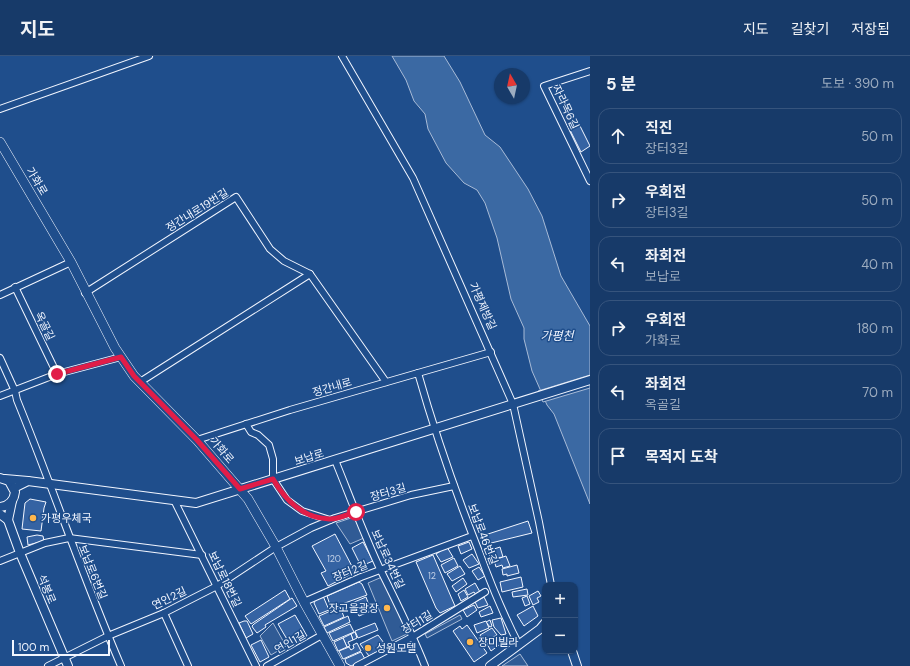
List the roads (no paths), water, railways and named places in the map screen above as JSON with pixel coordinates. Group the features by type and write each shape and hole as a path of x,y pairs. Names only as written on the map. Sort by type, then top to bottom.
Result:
{"main road":[{"name":"가화로","path":"0,142 3,156 71,262 85,292 121,357 140,382 197,440 248,499 276,547 304,602 340,666"},
{"name":"보납로","path":"2,478 51,483 196,503 590,380"},
{"path":"2,478 14,488"},
{"path":"14,488 28,481"},
{"path":"0,514 8,520 14,496 14,488"},
{"path":"0,507 9,504 12,501"},
{"name":"석봉로","path":"8,520 20,553 66,662"},
{"path":"490,666 519,645 542,625"},
{"path":"573,654 576,665"}],"street":[{"path":"0,109 149,56"},
{"name":"가평제방길","path":"342,56 413,178 513,404 550,582"},
{"name":"자라목6길","path":"590,72 544,86 590,181"},
{"name":"정간내로19번길","path":"85,292 236,197 270,249 284,261 310,274 386,382"},
{"path":"0,295 71,262"},
{"path":"140,382 310,274"},
{"name":"옥골길","path":"16,288 57,374"},
{"name":"정간내로","path":"197,440 418,372 491,352"},
{"path":"0,396 57,374 121,357"},
{"path":"0,358 15,391"},
{"path":"418,372 434,428"},
{"name":"보납로6번길","path":"15,391 17,400 51,483 69,538 121,666"},
{"path":"246,424 251,432 258,435 269,445 273,459 273,479 287,500 296,508 330,520"},
{"name":"보납로46번길","path":"434,428 472,536 503,613 519,645"},
{"name":"보납로34번길","path":"335,460 381,570 414,636 425,666"},
{"name":"장터3길","path":"276,547 330,520 411,495 454,486"},
{"name":"보납로18번길","path":"174,500 256,666"},
{"name":"장터2길","path":"304,602 381,570 472,536"},
{"path":"0,561 45,543 69,538 202,555"},
{"name":"연인2길","path":"48,666 66,662 108,636 164,613 216,586 276,547"},
{"name":"장터1길","path":"357,666 414,636 485,592"},
{"path":"164,613 188,666"},
{"name":"연인1길","path":"267,666 322,635"}],"water":[{"name":"가평천","path":"392,56 444,56 460,82 485,135 500,147 528,189 542,216 561,276 590,326 590,504 554,414 547,405 532,371 524,339 524,328 511,299 497,238 485,203 477,190 464,183 446,163 428,129 425,114 414,101 406,80"}],"place":[{"name":"가평우체국","path":"33,518"},
{"name":"잣고을광장","path":"387,608"},
{"name":"장미빌라","path":"470,642"},
{"name":"성원모텔","path":"368,648"}]}
